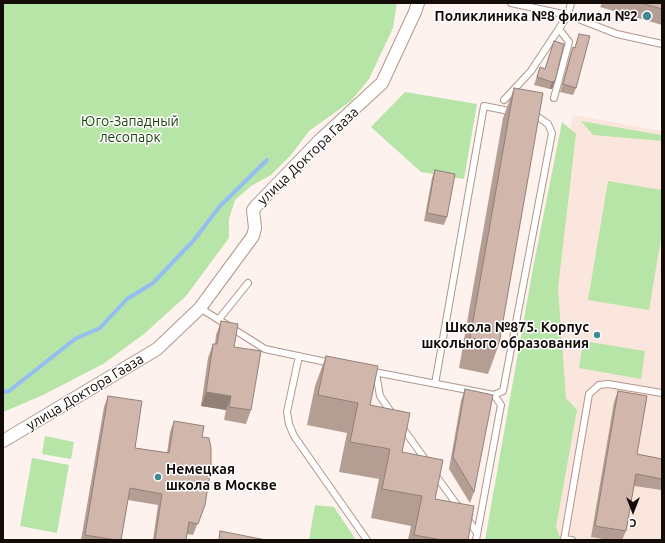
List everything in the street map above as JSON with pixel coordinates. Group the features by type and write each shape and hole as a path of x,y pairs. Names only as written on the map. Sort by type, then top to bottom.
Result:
{"street":[{"name":"улица Доктора Гааза","path":"3,441 157,350 200,308 253,236 255,228 253,210 257,204 319,141 368,98 382,83 418,3"}],"lane":[{"path":"511,3 568,15 617,34 662,44"},
{"path":"504,100 531,71 568,15 571,3"},
{"path":"554,98 570,42 559,29"},
{"path":"361,369 376,373 435,384 494,395 503,391 552,133 548,124 538,117 484,106 435,384"},
{"path":"219,319 248,283"},
{"path":"200,308 266,349 338,364"},
{"path":"299,356 287,412 289,424 294,436 367,540"},
{"path":"376,373 380,396 477,537"},
{"path":"572,540 564,539 589,394 599,385 608,384 662,393"},
{"path":"477,537 501,405 494,395"}],"shaded area":[{"name":"Школа №875. Корпус школьного образования","path":"573,115 662,131 662,540 495,540"}],"green space":[{"name":"Юго-Западный лесопарк","path":"3,3 397,3 393,28 369,79 351,101 309,131 291,155 271,175 251,186 235,200 229,219 229,238 186,296 144,334 103,364 41,396 3,412"},
{"path":"405,92 477,104 464,179 421,172 371,127"},
{"path":"581,121 662,135 662,141 593,135"},
{"path":"562,122 576,134 558,288 566,398 577,410 556,527 561,540 485,540 533,268"},
{"path":"608,181 662,190 662,232 649,310 588,300"},
{"path":"583,341 645,351 641,379 579,368"},
{"path":"45,436 74,442 71,459 42,454"},
{"path":"32,458 69,465 57,533 20,526"},
{"path":"315,505 334,507 356,540 309,540"}],"building":[{"path":"641,3 662,3 662,9"},
{"path":"579,34 590,36 576,88 563,84 573,47 575,48"},
{"path":"554,41 564,44 555,81 552,82 537,77 540,67 545,69"},
{"path":"514,88 543,93 499,344 470,338"},
{"path":"435,170 455,174 447,217 427,213"},
{"path":"221,321 238,324 234,347 261,351 251,410 229,407 231,396 206,392 213,344 217,344"},
{"path":"326,356 378,366 370,405 410,413 402,452 443,460 435,499 474,506 468,540 442,540 414,535 422,496 382,489 390,449 350,442 358,403 318,395"},
{"path":"465,389 493,395 474,492 453,457"},
{"path":"618,391 647,396 637,454 662,459 662,479 636,474 626,531 595,526"},
{"path":"108,396 142,401 135,448 169,453 174,421 204,426 202,437 209,438 211,448 211,468 205,505 198,524 189,522 186,540 155,540 162,494 130,488 121,540 85,535"},
{"path":"220,531 266,540 219,540"}],"waterway":[{"path":"3,392 9,391 75,339 100,328 127,299 153,283 194,240 220,206 267,160"}],"place":[{"name":"Поликлиника №8 филиал №2","path":"647,16"},
{"name":"Школа №875. Корпус школьного образования","path":"597,335"},
{"name":"Немецкая школа в Москве","path":"158,477"}]}
